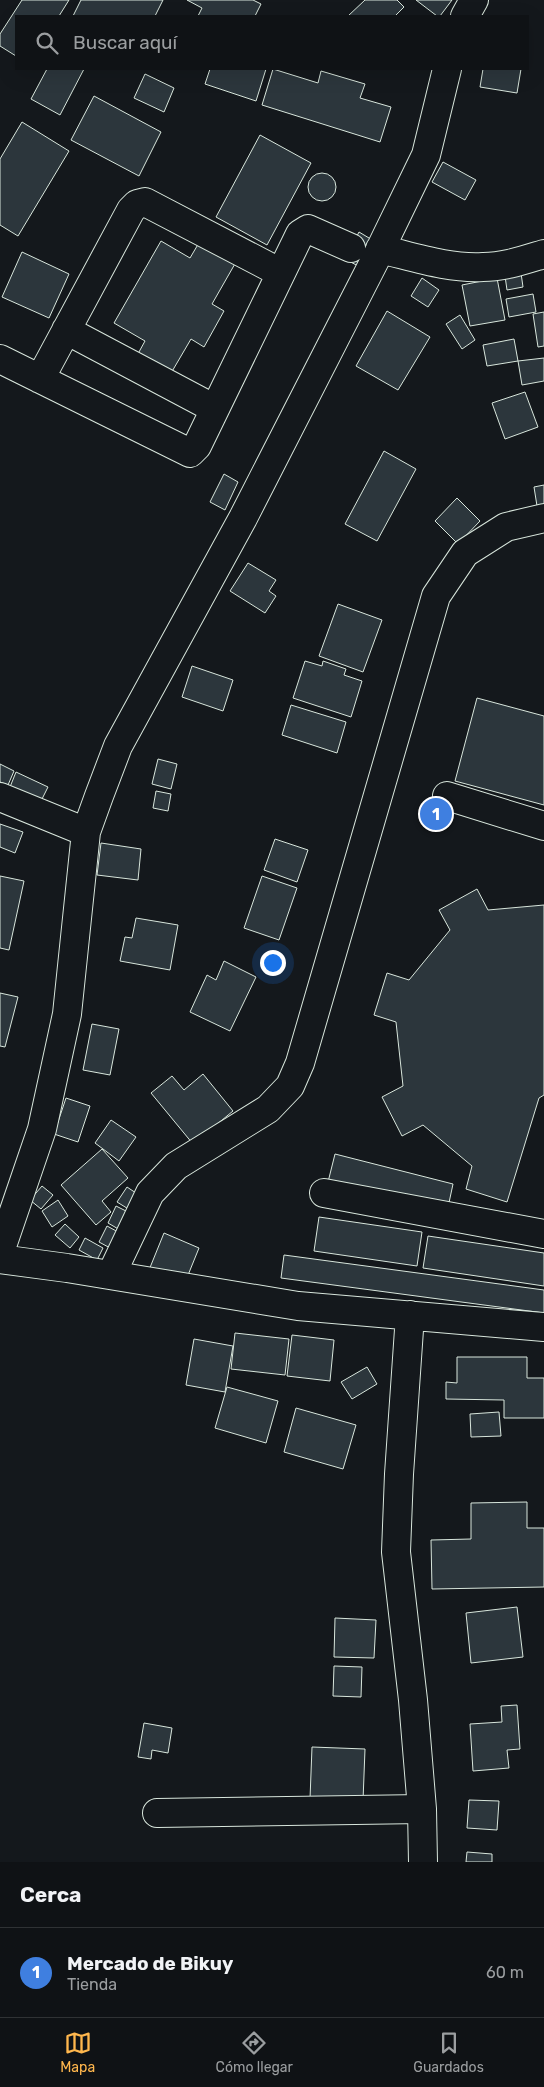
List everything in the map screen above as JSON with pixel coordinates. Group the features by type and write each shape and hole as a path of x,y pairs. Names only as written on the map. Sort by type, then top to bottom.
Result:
{"street":[{"path":"466,15 474,0"},
{"path":"0,1252 42,1129 67,1014 86,832 118,746 242,518 368,253 426,155 446,70"},
{"path":"40,379 131,210 137,204 146,202 281,273"},
{"path":"0,359 190,454 197,446 300,234 308,229 368,253 448,265 483,267 517,262 544,254"},
{"path":"66,330 215,409"},
{"path":"111,1275 150,1193 176,1166 268,1109 290,1086 300,1062 436,596 465,553 506,527 544,518"},
{"path":"447,796 544,826"},
{"path":"0,797 86,832"},
{"path":"324,1193 544,1234"},
{"path":"0,1260 111,1275 298,1306 544,1328"},
{"path":"410,1315 398,1474 396,1552 413,1700 422,1809 423,1862"},
{"path":"157,1813 422,1809"}],"building":[{"path":"22,0 69,0 60,15 15,15 15,55 0,46 0,34"},
{"path":"81,0 163,0 156,15 74,15"},
{"path":"187,0 253,0 261,4 256,15 198,15 202,8"},
{"path":"365,0 397,0 404,7 396,15 349,15"},
{"path":"416,0 452,0 441,15 436,15"},
{"path":"46,70 83,70 60,115 31,99"},
{"path":"210,70 266,70 256,101 205,84"},
{"path":"273,70 276,70 318,83 321,71 365,84 360,98 391,107 380,142 262,105"},
{"path":"483,70 521,70 517,93 480,87"},
{"path":"145,74 174,88 164,112 134,98"},
{"path":"94,96 161,132 139,176 71,140"},
{"path":"22,122 69,151 18,236 0,225 0,159"},
{"path":"260,135 311,163 267,245 216,217"},
{"path":"443,162 476,180 465,200 432,182"},
{"path":"322,173 332,177 336,187 332,197 322,201 312,197 308,187 312,177"},
{"path":"359,232 374,241 360,267 345,259"},
{"path":"161,241 190,258 200,241 236,262 212,304 224,311 204,347 191,339 167,380 134,361 145,341 114,323"},
{"path":"22,252 69,274 49,318 2,297"},
{"path":"521,273 523,287 507,290 505,276"},
{"path":"422,278 439,290 428,307 411,296"},
{"path":"497,278 505,320 470,326 462,285"},
{"path":"533,294 536,312 509,317 506,299"},
{"path":"387,311 430,337 398,390 356,366"},
{"path":"544,312 544,346 538,347 533,314"},
{"path":"460,315 475,340 462,349 446,324"},
{"path":"514,339 518,361 487,366 483,345"},
{"path":"544,358 544,381 522,385 518,361"},
{"path":"525,392 538,427 505,439 492,403"},
{"path":"384,451 416,469 377,541 345,524"},
{"path":"224,474 238,482 225,510 210,502"},
{"path":"544,485 544,505 537,506 534,487"},
{"path":"457,498 480,521 458,544 435,521"},
{"path":"248,563 276,580 269,591 276,596 265,613 230,591"},
{"path":"338,604 382,620 363,672 319,656"},
{"path":"305,661 322,666 323,661 346,669 344,675 362,681 351,717 293,698"},
{"path":"192,666 233,680 223,711 182,697"},
{"path":"477,698 544,716 544,805 455,781"},
{"path":"291,705 346,722 337,753 282,735"},
{"path":"158,759 177,764 171,789 152,784"},
{"path":"0,764 14,771 8,785 0,782"},
{"path":"16,772 48,787 41,801 10,787"},
{"path":"156,791 171,794 168,811 153,808"},
{"path":"0,824 23,832 15,853 0,847"},
{"path":"275,839 308,850 297,882 264,870"},
{"path":"101,843 141,849 138,880 97,875"},
{"path":"0,876 24,881 9,950 0,948"},
{"path":"262,876 297,888 279,940 244,928"},
{"path":"477,889 488,910 544,905 544,1095 539,1098 507,1202 466,1189 472,1166 423,1125 402,1136 382,1097 403,1086 396,1022 374,1015 387,973 409,980 450,930 439,910"},
{"path":"136,918 178,925 170,970 120,961 125,937 132,938"},
{"path":"224,961 256,977 230,1031 190,1012 207,975 216,980"},
{"path":"0,993 18,997 5,1047 0,1046"},
{"path":"92,1024 119,1029 110,1075 83,1070"},
{"path":"203,1074 233,1111 193,1144 151,1093 172,1076 184,1090"},
{"path":"66,1098 90,1106 78,1142 54,1134"},
{"path":"111,1120 136,1137 119,1161 95,1143"},
{"path":"102,1149 128,1178 102,1201 111,1212 96,1225 61,1185"},
{"path":"335,1154 453,1184 447,1212 328,1182"},
{"path":"42,1186 53,1195 41,1209 30,1200"},
{"path":"127,1187 139,1195 130,1210 117,1202"},
{"path":"58,1200 68,1216 52,1227 42,1211"},
{"path":"116,1206 128,1212 120,1230 108,1223"},
{"path":"319,1217 422,1232 417,1266 314,1251"},
{"path":"65,1224 79,1237 70,1248 55,1235"},
{"path":"107,1226 120,1233 112,1249 99,1242"},
{"path":"164,1233 199,1248 184,1285 149,1270"},
{"path":"428,1236 544,1253 544,1286 423,1268"},
{"path":"85,1238 103,1248 97,1260 79,1250"},
{"path":"284,1255 544,1290 544,1313 281,1278"},
{"path":"235,1333 289,1339 285,1375 231,1369"},
{"path":"292,1335 334,1340 330,1381 287,1376"},
{"path":"194,1339 233,1346 225,1392 186,1385"},
{"path":"457,1357 527,1357 527,1378 544,1378 544,1418 504,1418 504,1400 446,1399 446,1382 457,1383"},
{"path":"367,1367 377,1384 352,1399 341,1382"},
{"path":"227,1387 278,1401 266,1443 215,1428"},
{"path":"296,1408 356,1425 343,1469 284,1452"},
{"path":"499,1412 501,1436 471,1437 470,1414"},
{"path":"527,1502 527,1528 544,1528 544,1587 432,1589 431,1540 471,1539 471,1503"},
{"path":"517,1607 523,1657 471,1663 466,1613"},
{"path":"335,1618 376,1620 374,1658 334,1657"},
{"path":"334,1666 362,1667 361,1697 333,1696"},
{"path":"517,1705 520,1749 507,1750 509,1768 473,1771 470,1724 502,1722 501,1706"},
{"path":"144,1723 172,1728 168,1753 152,1750 151,1759 138,1757"},
{"path":"312,1747 365,1749 363,1801 310,1799"},
{"path":"469,1800 499,1801 497,1830 467,1828"},
{"path":"467,1852 492,1854 492,1862 466,1862"}],"place":[{"name":"Mercado de Bikuy","path":"436,814"}]}
